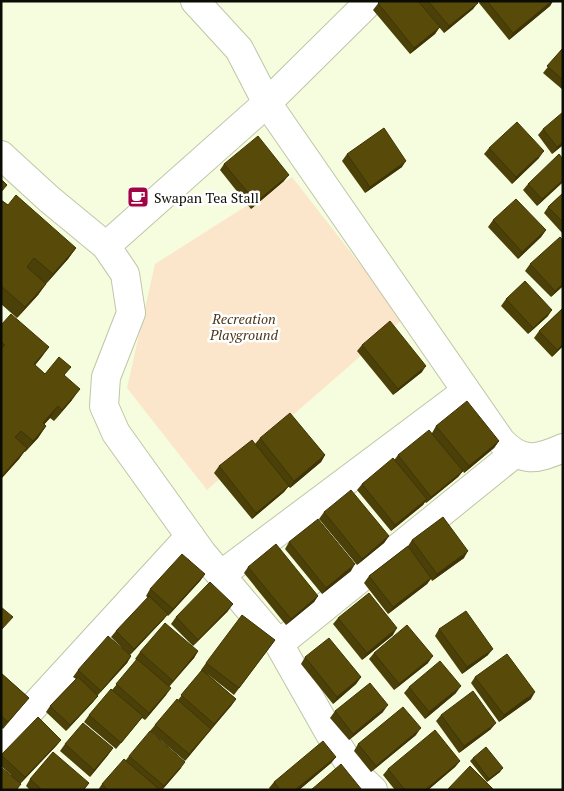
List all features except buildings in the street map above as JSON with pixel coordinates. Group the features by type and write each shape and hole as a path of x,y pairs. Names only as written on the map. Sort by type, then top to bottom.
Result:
{"street":[{"path":"195,1 239,49 267,104 465,392 501,441 514,454 531,458 563,448"},
{"path":"106,246 267,104 370,1"},
{"path":"1,156 106,246 125,274 130,313 106,377 104,406 116,432 202,553 222,574 279,644 330,734 357,775 373,790"},
{"path":"222,574 465,392"},
{"path":"279,644 514,454"},
{"path":"1,742 190,536"}],"green space":[{"name":"Recreation Playground","path":"292,177 403,319 207,490 127,388 155,264"}],"place":[{"name":"Swapan Tea Stall","path":"138,197"}]}
